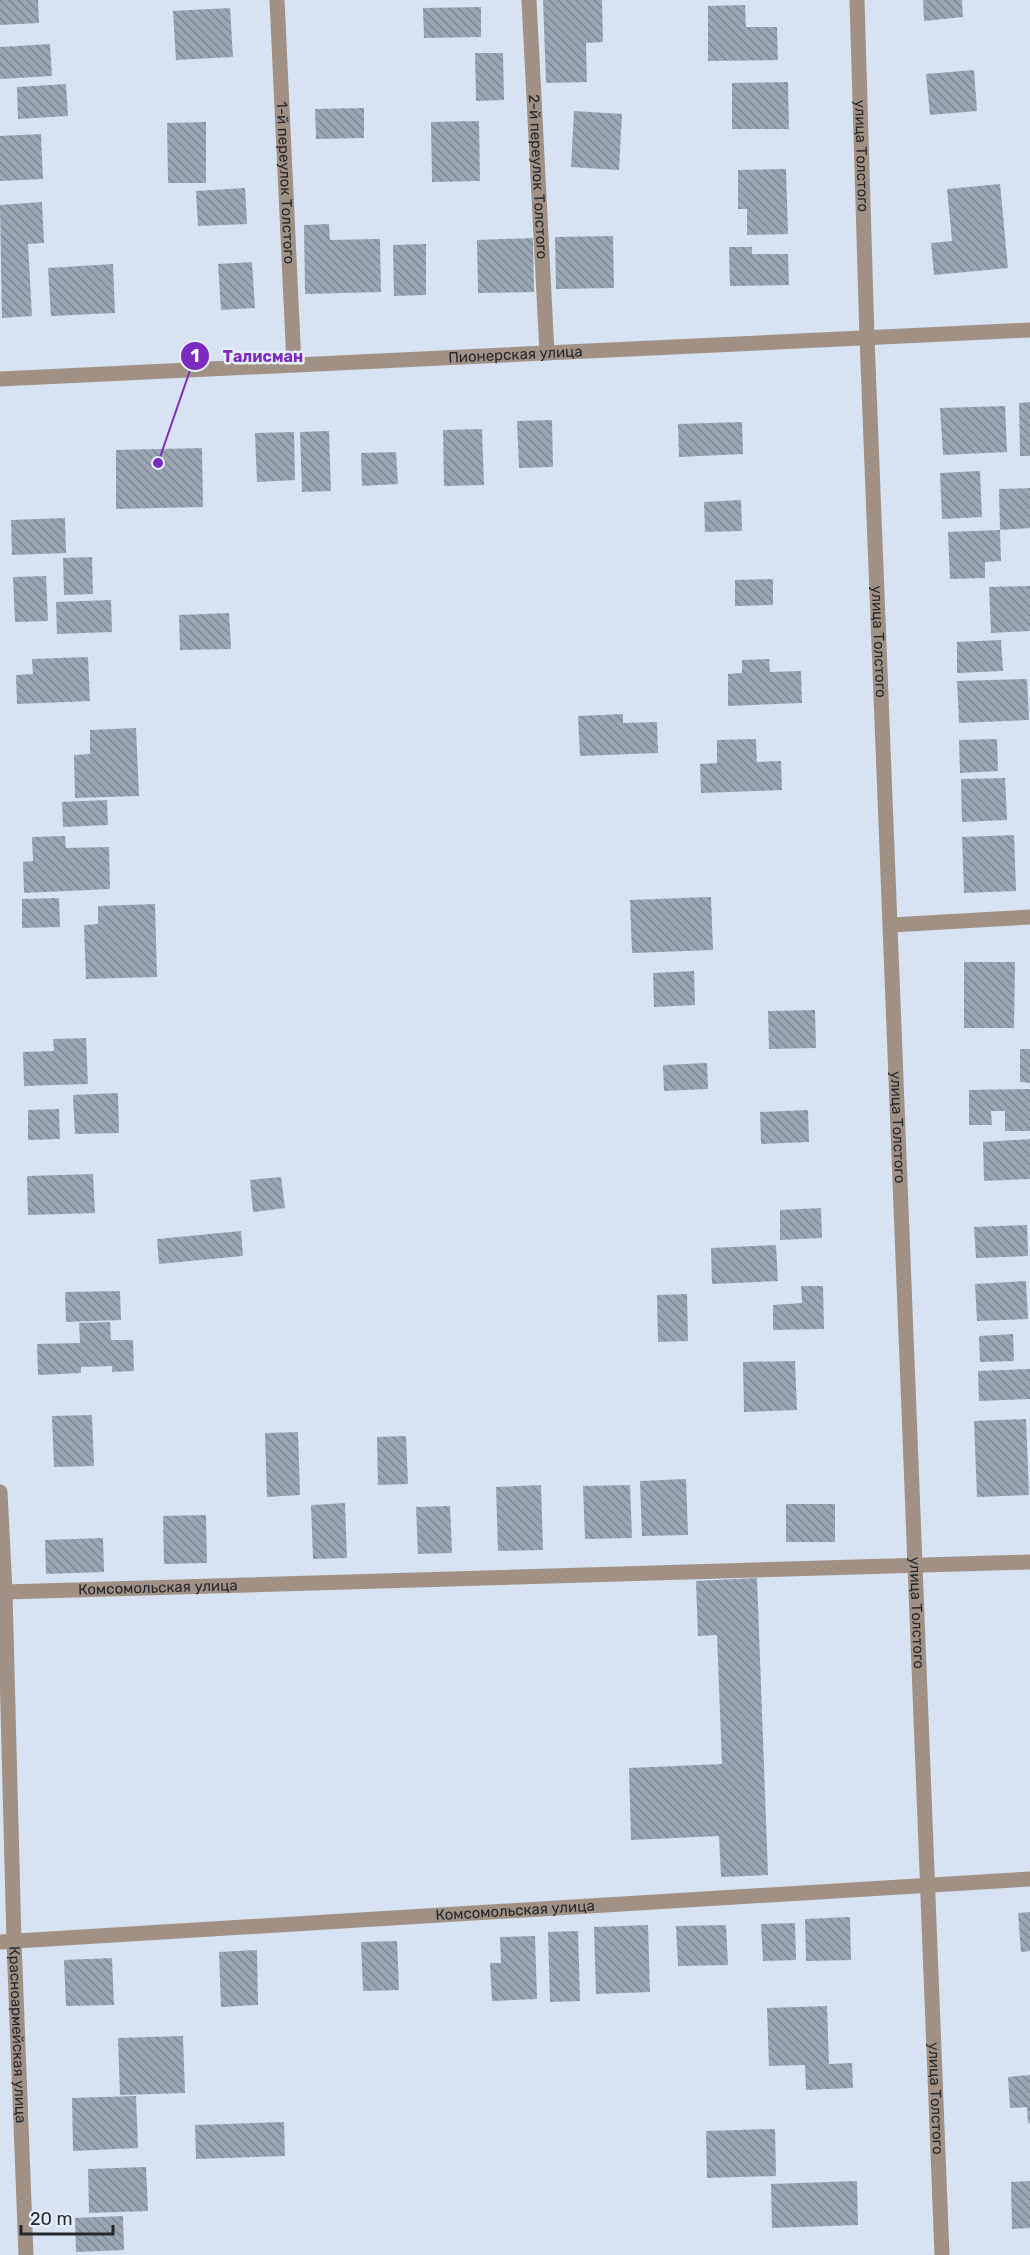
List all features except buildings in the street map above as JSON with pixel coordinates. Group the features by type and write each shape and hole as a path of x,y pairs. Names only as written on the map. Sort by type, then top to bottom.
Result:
{"street":[{"name":"1-й переулок Толстого","path":"277,0 294,365"},
{"name":"2-й переулок Толстого","path":"528,0 547,353"},
{"name":"улица Толстого","path":"857,0 867,338 917,1565 942,2255"},
{"name":"Пионерская улица","path":"0,379 1030,330"},
{"path":"891,925 1030,917"},
{"name":"Красноармейская улица","path":"0,1492 5,1592 7,1942 26,2255"},
{"name":"Комсомольская улица","path":"5,1592 1030,1562"},
{"name":"Комсомольская улица","path":"7,1942 1030,1879"}],"place":[{"name":"Талисман","path":"158,463"}]}
